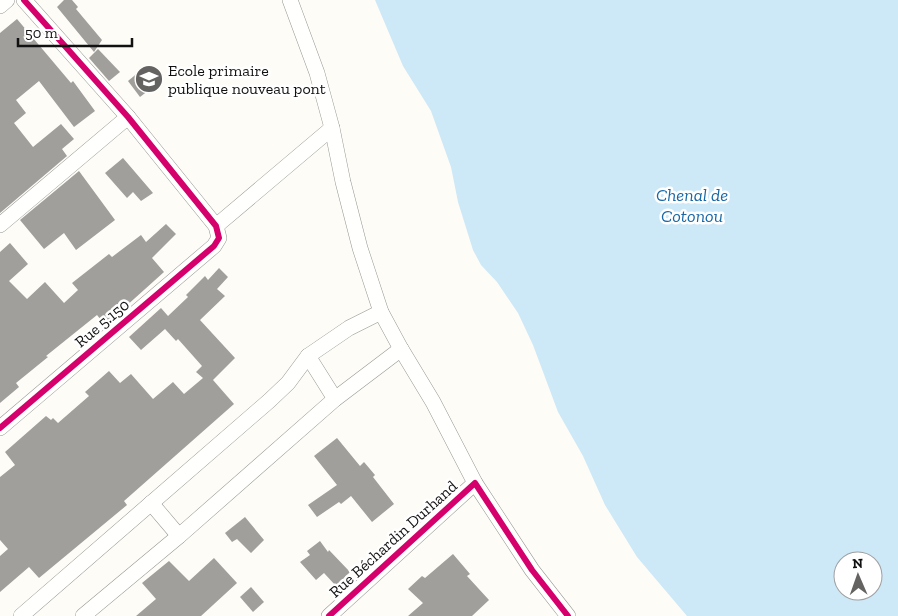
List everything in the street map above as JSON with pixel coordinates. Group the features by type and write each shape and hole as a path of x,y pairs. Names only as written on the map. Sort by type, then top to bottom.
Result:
{"street":[{"path":"0,6 7,0"},
{"path":"24,0 128,117 218,232"},
{"path":"290,0 317,74 332,128 343,182 360,248 381,312 433,402 475,483 532,570 568,616"},
{"path":"0,225 128,117"},
{"name":"Rue 5.150","path":"0,428 214,246 218,232 332,128"},
{"path":"21,616 269,401 288,383 308,356 349,328 381,312"},
{"path":"83,616 179,536 335,400 401,349"},
{"path":"308,356 335,400"},
{"name":"Rue Béchardin Durhand","path":"329,616 475,483"},
{"path":"151,503 179,536"}],"water":[{"name":"Chenal de Cotonou","path":"375,0 898,0 898,616 687,616 637,557 605,505 583,456 558,412 533,345 518,313 497,282 481,265 473,250 458,202 451,167 431,111 403,66"}],"building":[{"path":"64,0 72,0 78,7 76,9 102,40 94,52 57,7"},
{"path":"17,19 71,83 73,81 95,111 74,127 39,81 16,100 26,113 14,123 33,147 61,124 74,139 62,149 67,156 0,213 0,33"},
{"path":"98,49 120,72 109,81 89,58"},
{"path":"140,71 153,87 140,97 128,81"},
{"path":"123,158 153,193 141,201 133,192 127,198 105,173"},
{"path":"79,171 115,220 76,250 64,233 44,249 20,220"},
{"path":"166,224 176,234 152,258 164,272 105,325 97,315 16,383 19,387 0,403 0,252 10,243 28,264 9,281 27,299 45,282 64,303 78,290 72,283 109,254 112,257 141,235 146,242"},
{"path":"219,268 228,277 217,289 225,296 200,320 235,358 213,380 234,404 124,501 127,505 39,578 29,567 0,592 0,556 8,549 0,540 0,477 15,465 5,452 46,416 51,420 53,418 58,423 89,396 85,392 109,371 120,383 131,374 153,399 173,382 184,394 203,378 196,372 202,366 178,339 176,341 165,329 141,350 129,337 161,308 168,316 188,297 186,295 205,276 208,280"},
{"path":"337,438 360,466 364,462 394,504 372,522 351,496 341,504 339,502 317,517 308,505 337,485 314,456"},
{"path":"245,517 264,540 251,553 237,539 232,542 225,533"},
{"path":"320,541 328,552 329,550 350,572 336,586 324,573 316,580 300,562 310,555 307,551"},
{"path":"453,554 470,574 467,576 489,600 472,616 408,616 423,603 408,589 422,576 425,578"},
{"path":"214,558 237,583 201,616 136,616 156,599 142,583 169,561 189,581"},
{"path":"251,587 264,602 253,612 240,597"}],"cycle path":[{"path":"0,428 214,246 219,238 216,226 128,117 24,0"},
{"path":"329,616 475,483 532,570 568,616"}],"place":[{"name":"Ecole primaire publique nouveau pont","path":"149,79"}]}
